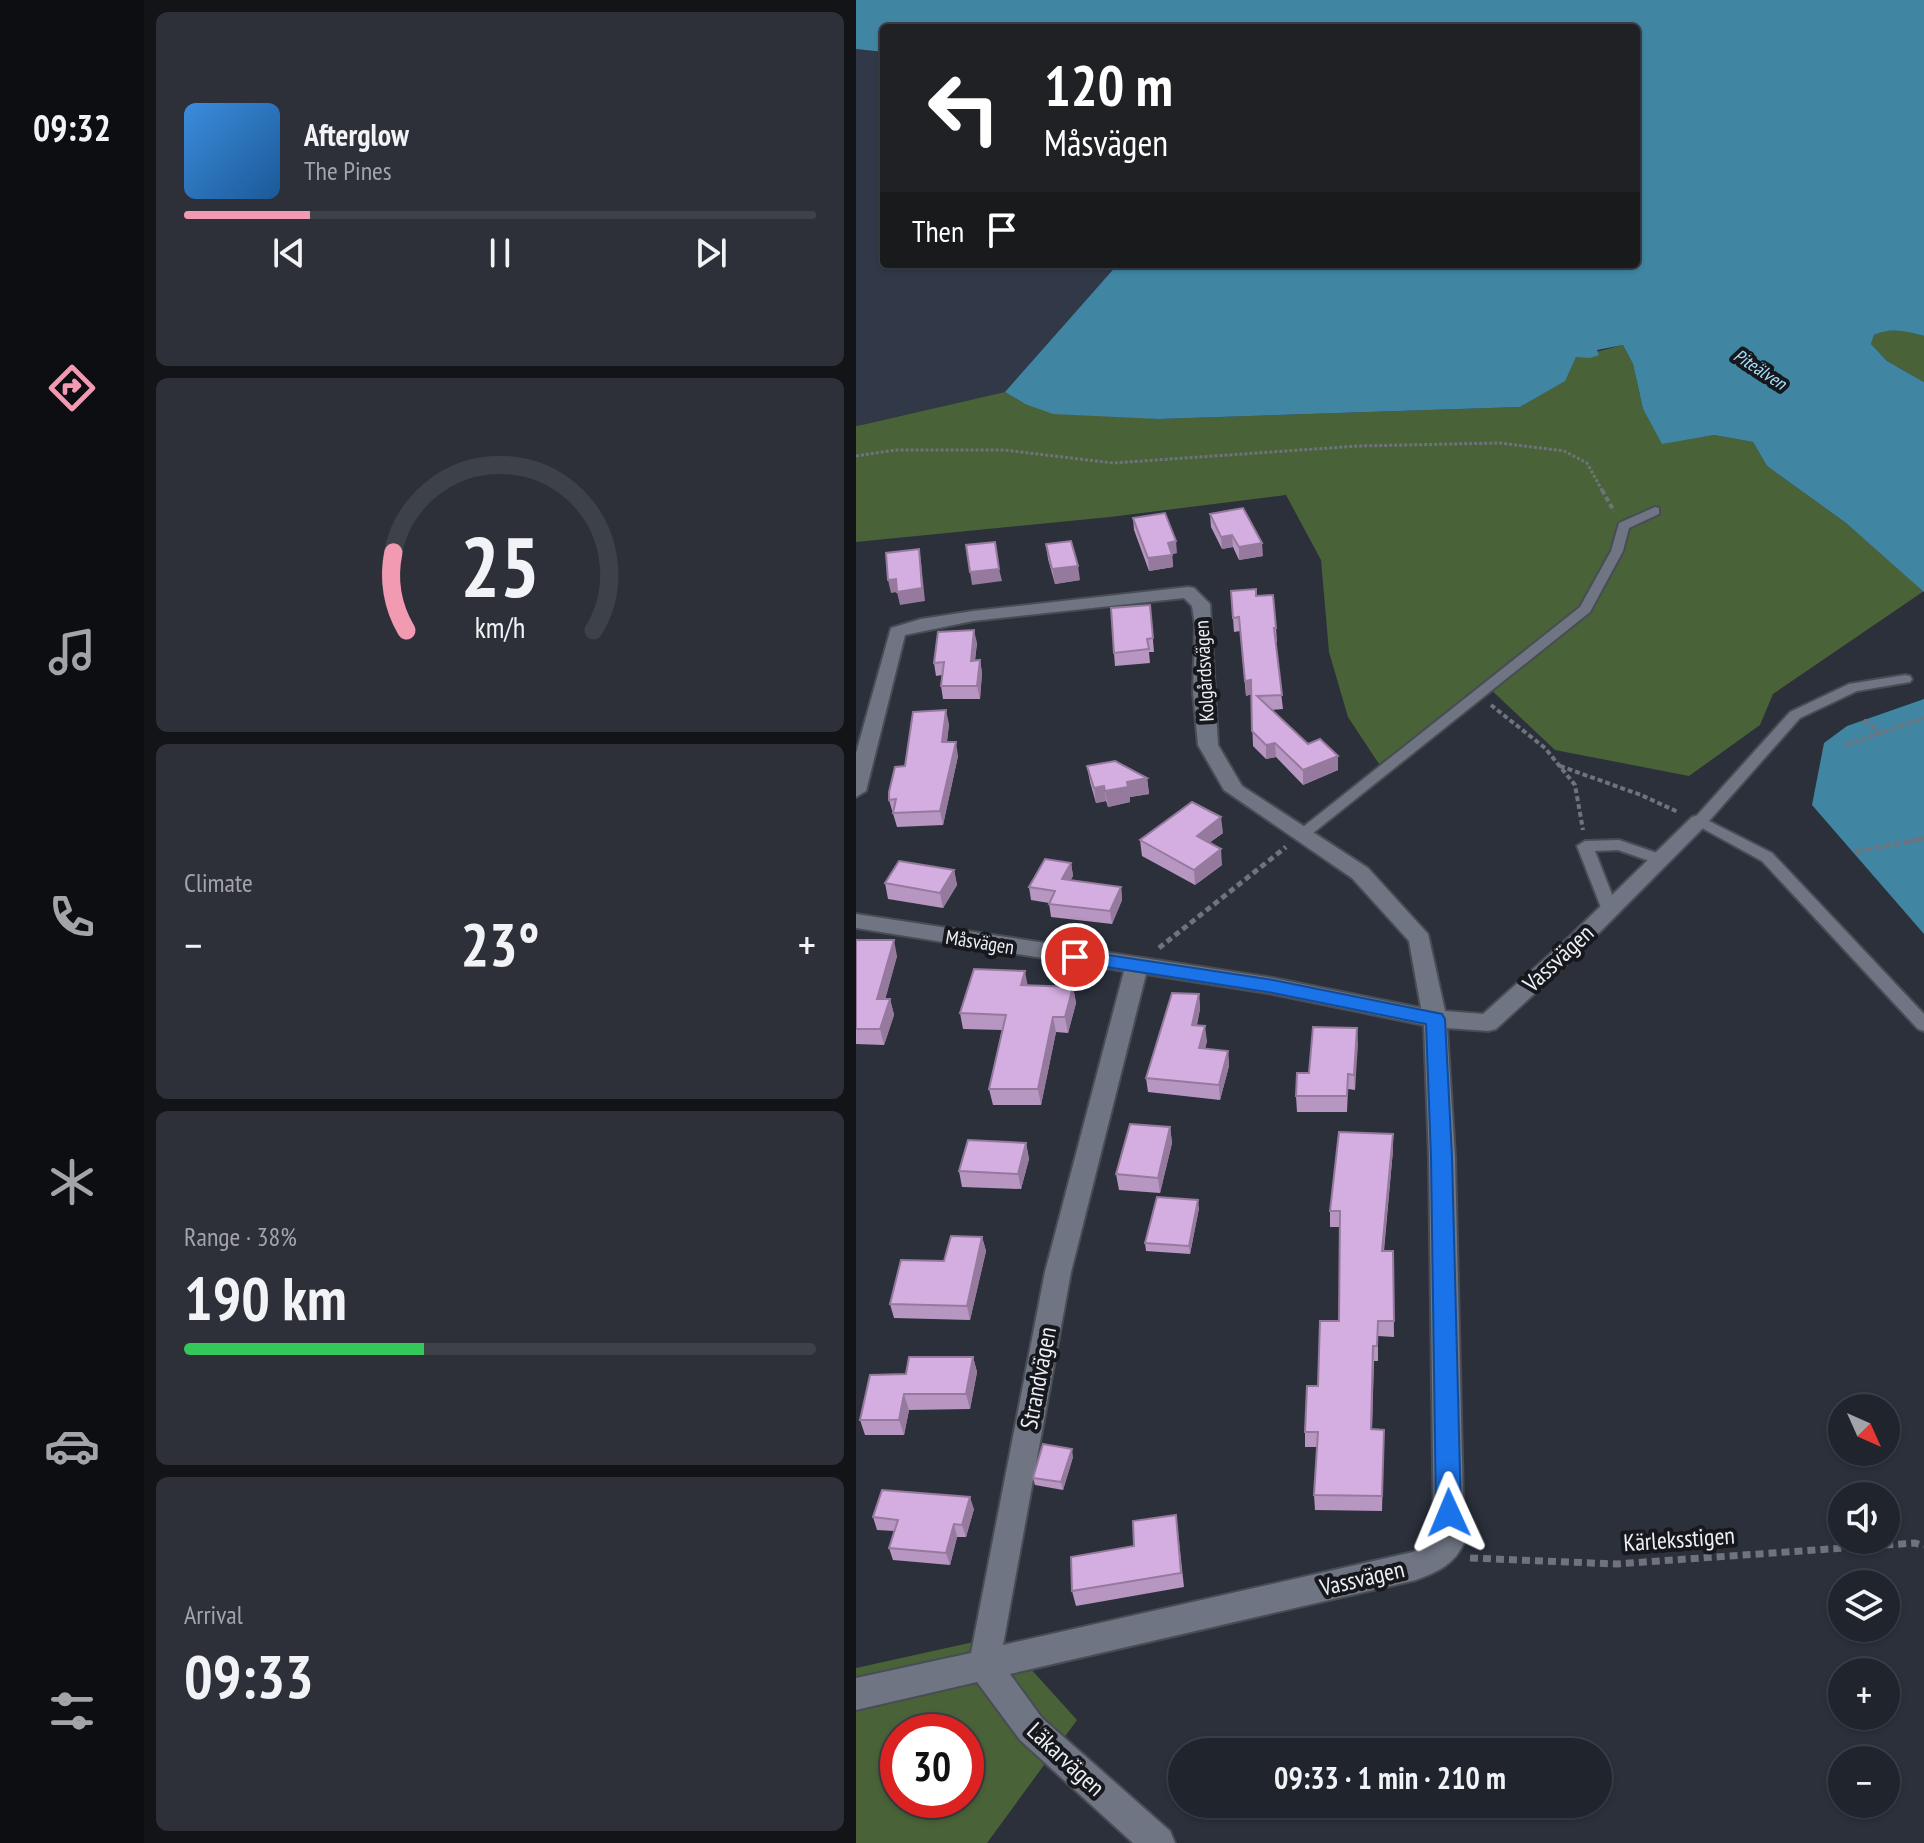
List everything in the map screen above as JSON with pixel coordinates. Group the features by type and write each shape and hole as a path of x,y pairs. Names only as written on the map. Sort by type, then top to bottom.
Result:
{"street":[{"name":"Kolgårdsvägen","path":"856,791 897,632 921,624 973,616 1188,592 1201,604 1204,625 1203,692 1208,745 1234,790 1360,873 1420,939 1435,1019"},
{"name":"Vassvägen","path":"1435,1019 1488,1023 1699,822"},
{"name":"Måsvägen","path":"856,921 1273,986 1435,1019"},
{"name":"Strandvägen","path":"984,1665 1058,1272 1137,966"},
{"path":"1435,1019 1442,1157 1449,1543 1436,1557"},
{"name":"Vassvägen","path":"984,1665 1416,1566 1436,1557"},
{"path":"856,1694 984,1665"},
{"name":"Läkarvägen","path":"984,1665 1031,1729 1158,1843"}],"lane":[{"path":"1303,834 1585,609 1617,551 1623,526 1655,511"},
{"path":"1905,679 1854,687 1795,715 1699,822 1767,857 1924,1025"},
{"path":"1610,910 1585,846 1619,845 1661,860"}],"path":[{"path":"856,456 895,450 1004,450 1113,463 1358,446 1500,443 1564,451 1587,463 1623,526"},
{"path":"1478,695 1545,748 1575,785 1585,846"},
{"path":"1846,745 1924,718"},
{"path":"1864,720 1880,733"},
{"path":"1560,766 1641,795 1699,822"},
{"path":"1137,966 1303,834"},
{"path":"1855,852 1924,838"},
{"name":"Kärleksstigen","path":"1436,1557 1616,1564 1915,1543 1924,1546"}],"shaded area":[{"path":"856,49 880,52 880,268 1114,268 1005,392 856,426"}],"green space":[{"path":"1900,330 1924,336 1924,382 1887,361 1871,344 1874,335"},
{"path":"1623,345 1633,364 1643,409 1662,443 1714,435 1753,442 1767,466 1846,523 1924,591 1773,694 1760,725 1689,776 1555,750 1485,684 1379,764 1348,717 1329,652 1321,560 1286,495 1110,517 856,542 856,426 1005,392 1025,404 1159,419 1520,407 1564,381 1576,357"},
{"path":"1001,1636 1077,1720 987,1843 856,1843 856,1668"}],"water":[{"name":"Piteälven","path":"856,0 1924,0 1924,336 1905,331 1886,331 1874,335 1871,344 1887,361 1924,382 1924,592 1846,523 1767,466 1753,442 1714,435 1662,444 1643,409 1633,364 1623,345 1597,350 1599,355 1590,358 1576,357 1565,381 1520,407 1159,419 1053,414 1025,404 1005,392 1114,268 1640,268 1640,24 880,24 880,52 856,49"},
{"path":"1924,699 1924,934 1812,805 1824,743 1847,726"}],"building":[{"path":"1243,508 1262,543 1239,547 1232,535 1221,537 1210,514"},
{"path":"1165,513 1176,541 1168,543 1172,555 1148,558 1133,518"},
{"path":"1071,541 1078,566 1052,569 1046,544"},
{"path":"995,542 999,569 970,572 966,545"},
{"path":"919,549 922,588 897,592 896,579 888,580 886,553"},
{"path":"1256,589 1256,596 1273,595 1282,695 1257,696 1308,744 1320,739 1338,756 1303,770 1275,743 1266,745 1252,731 1251,680 1245,681 1239,617 1233,618 1231,591"},
{"path":"1150,605 1153,638 1147,639 1149,649 1114,653 1111,608"},
{"path":"974,630 971,661 980,660 977,686 941,686 944,662 934,663 938,632"},
{"path":"946,710 942,742 956,742 940,811 893,813 896,799 889,800 889,792 895,767 905,766 913,712"},
{"path":"1115,761 1147,778 1127,782 1128,787 1105,791 1104,786 1094,788 1087,766"},
{"path":"1192,802 1221,817 1197,836 1221,849 1194,870 1140,840"},
{"path":"1045,859 1071,863 1062,879 1121,887 1110,911 1049,904 1055,891 1029,887"},
{"path":"899,861 954,870 940,893 885,883"},
{"path":"856,940 894,940 877,999 890,999 880,1029 856,1029"},
{"path":"974,969 1025,971 1021,985 1073,987 1065,1017 1053,1017 1038,1089 989,1089 1006,1015 960,1013"},
{"path":"1172,993 1199,994 1192,1025 1205,1026 1199,1048 1228,1051 1219,1085 1146,1078"},
{"path":"1313,1027 1357,1028 1354,1075 1348,1074 1347,1096 1296,1096 1297,1073 1309,1073"},
{"path":"1130,1124 1170,1127 1158,1178 1116,1174"},
{"path":"1339,1132 1393,1134 1382,1251 1393,1251 1394,1321 1378,1321 1377,1346 1373,1346 1371,1429 1384,1430 1382,1496 1314,1495 1318,1432 1305,1432 1307,1386 1318,1386 1320,1321 1339,1321 1340,1211 1330,1211"},
{"path":"968,1140 1026,1143 1018,1174 959,1171"},
{"path":"1157,1197 1198,1200 1189,1246 1145,1243"},
{"path":"951,1236 982,1237 967,1306 890,1304 901,1260 944,1261"},
{"path":"909,1357 973,1357 966,1394 904,1394 899,1420 860,1420 870,1375 906,1374"},
{"path":"1043,1444 1072,1449 1061,1482 1033,1478"},
{"path":"882,1490 970,1497 962,1525 954,1524 946,1553 889,1548 898,1520 873,1517"},
{"path":"1176,1515 1181,1573 1072,1591 1071,1557 1134,1546 1133,1521"}],"route":[{"path":"1075,957 1273,986 1435,1019 1442,1157 1449,1513"}]}
